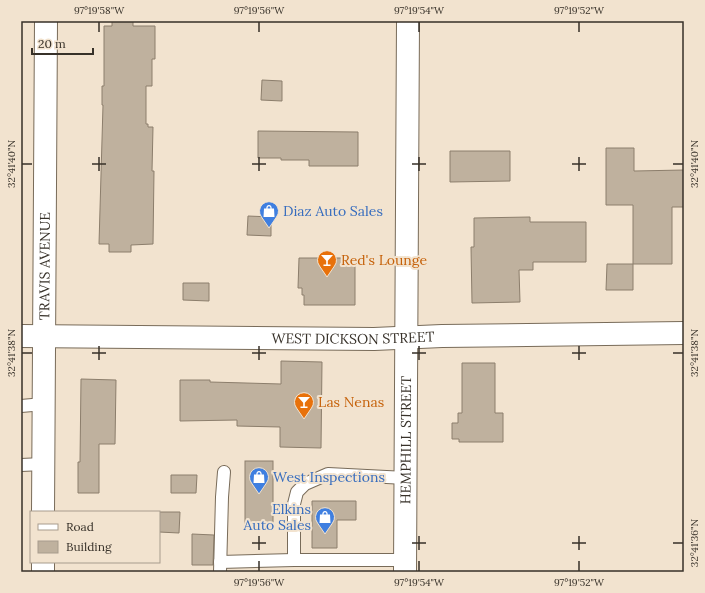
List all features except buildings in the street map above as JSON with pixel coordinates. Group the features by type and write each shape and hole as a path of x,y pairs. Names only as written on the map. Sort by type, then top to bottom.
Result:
{"street":[{"name":"TRAVIS AVENUE","path":"43,511 46,21"},
{"name":"HEMPHILL STREET","path":"405,566 408,21"},
{"name":"WEST DICKSON STREET","path":"21,336 374,339 406,337 684,334"}],"lane":[{"path":"21,406 44,404"},
{"path":"21,465 43,464"},
{"path":"224,472 220,567 294,560 405,566"},
{"path":"294,560 294,504 297,492 305,484 328,474 406,478"}],"place":[{"name":"Diaz Auto Sales","path":"269,228"},
{"name":"Red's Lounge","path":"327,277"},
{"name":"Las Nenas","path":"304,419"},
{"name":"West Inspections","path":"259,494"},
{"name":"Elkins Auto Sales","path":"325,534"}]}
